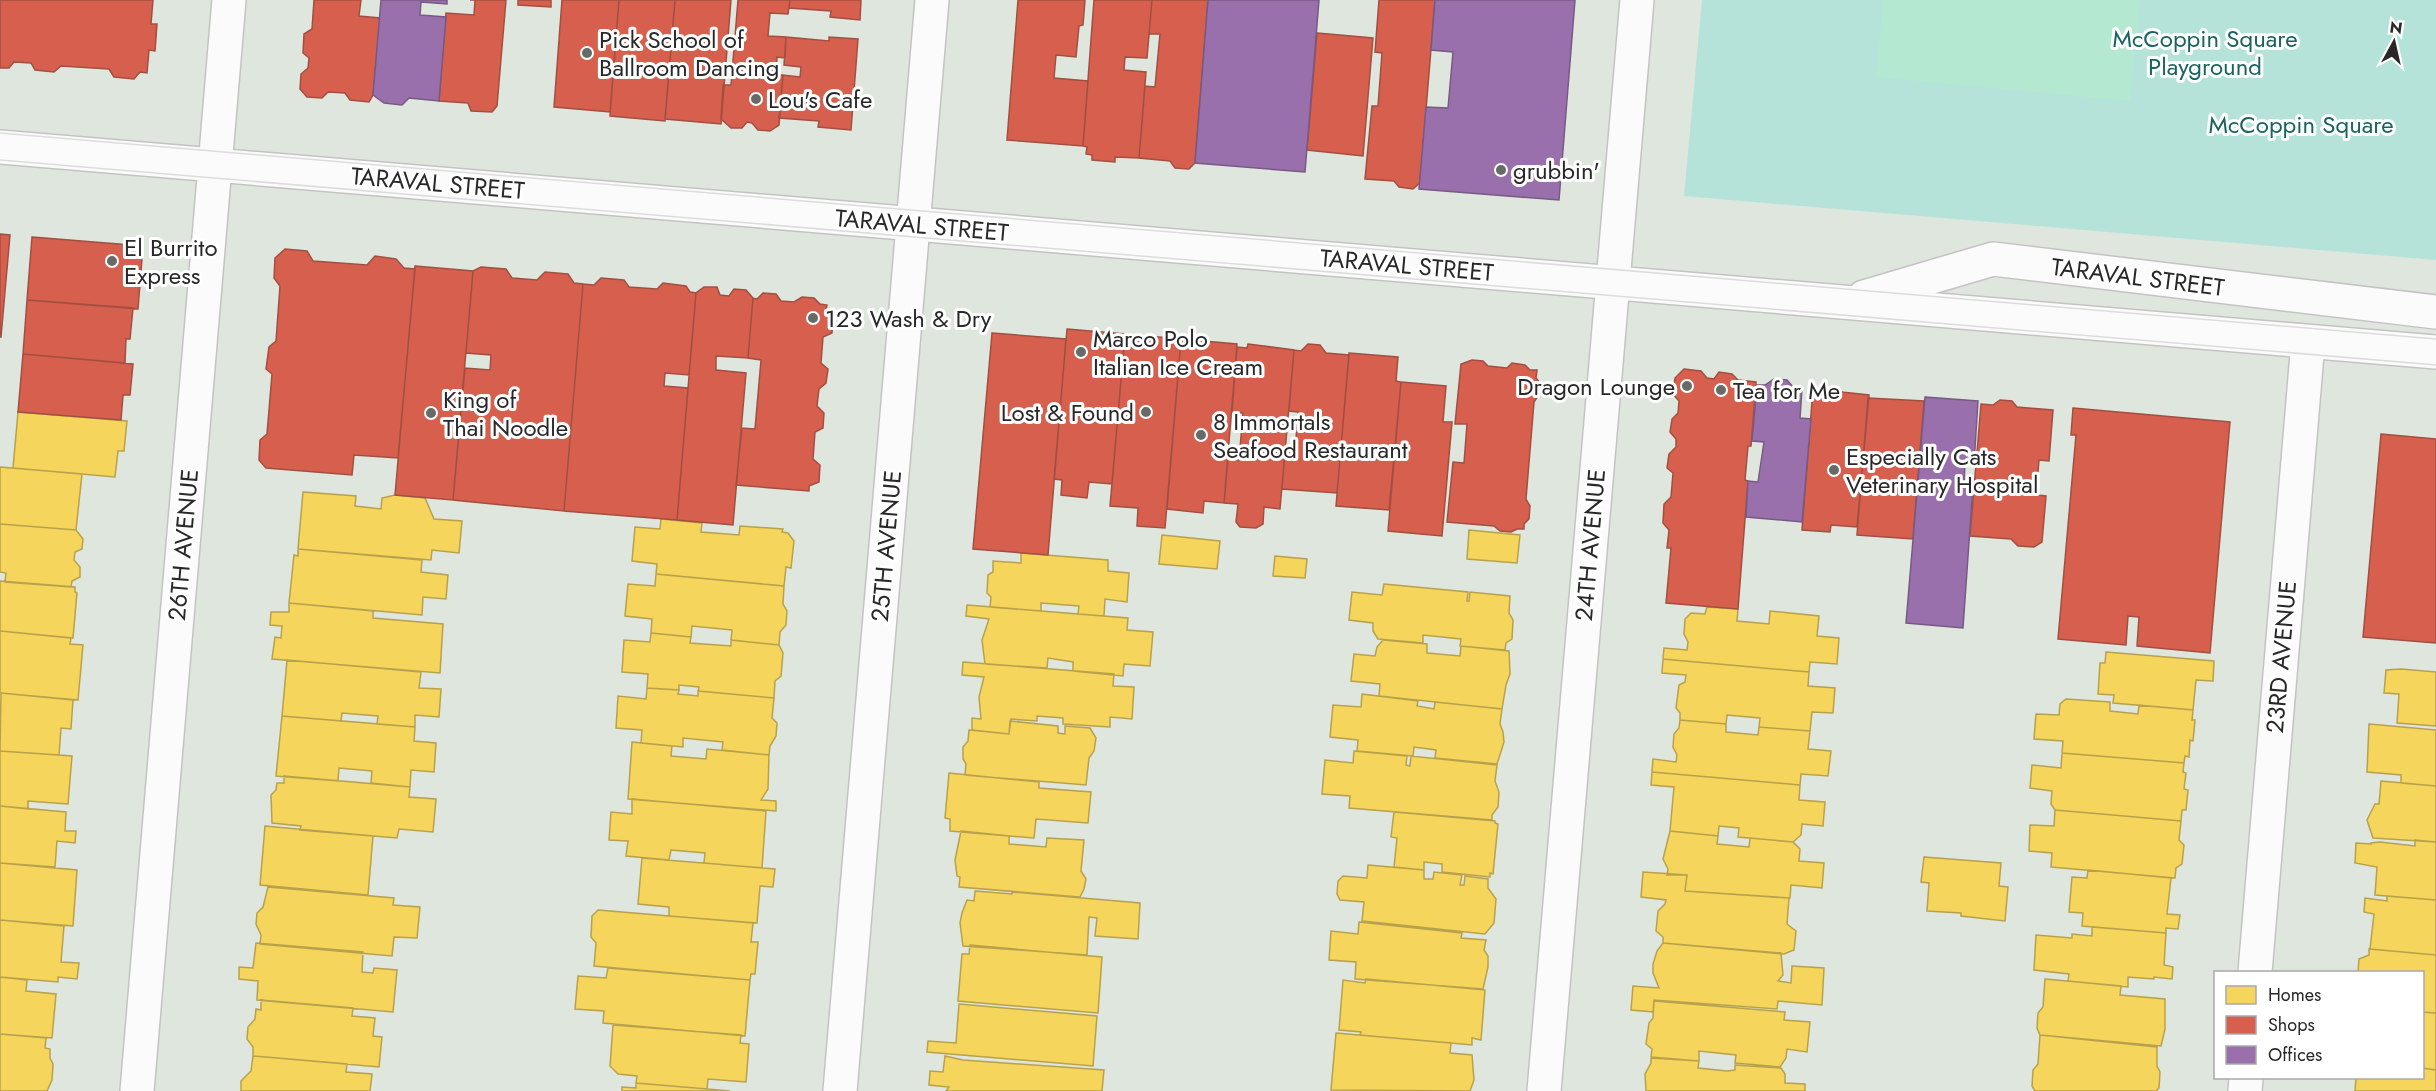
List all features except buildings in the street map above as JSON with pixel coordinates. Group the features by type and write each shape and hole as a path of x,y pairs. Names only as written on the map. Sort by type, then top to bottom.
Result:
{"street":[{"name":"26TH AVENUE","path":"137,1091 229,0"},
{"name":"25TH AVENUE","path":"840,1091 932,0"},
{"name":"24TH AVENUE","path":"1544,1091 1637,0"},
{"name":"TARAVAL STREET","path":"0,147 2436,352"},
{"name":"TARAVAL STREET","path":"1845,302 1993,259 2436,312"},
{"name":"23RD AVENUE","path":"2255,971 2308,342"}],"green space":[{"name":"McCoppin Square","path":"1702,0 2436,0 2436,260 1684,196"},
{"path":"1883,0 2140,0 2130,101 1876,77"}],"tram line":[{"path":"0,133 2436,339"},
{"path":"0,160 2436,365"}],"place":[{"name":"Pick School of Ballroom Dancing","path":"587,53"},
{"name":"Lou's Cafe","path":"756,99"},
{"name":"grubbin'","path":"1501,170"},
{"name":"El Burrito Express","path":"112,261"},
{"name":"123 Wash & Dry","path":"813,318"},
{"name":"Marco Polo Italian Ice Cream","path":"1081,352"},
{"name":"Dragon Lounge","path":"1687,386"},
{"name":"Tea for Me","path":"1721,390"},
{"name":"Lost & Found","path":"1146,412"},
{"name":"King of Thai Noodle","path":"431,413"},
{"name":"8 Immortals Seafood Restaurant","path":"1201,435"},
{"name":"Especially Cats Veterinary Hospital","path":"1834,470"}],"park label":[{"name":"McCoppin Square Playground","path":"2205,52"}]}
